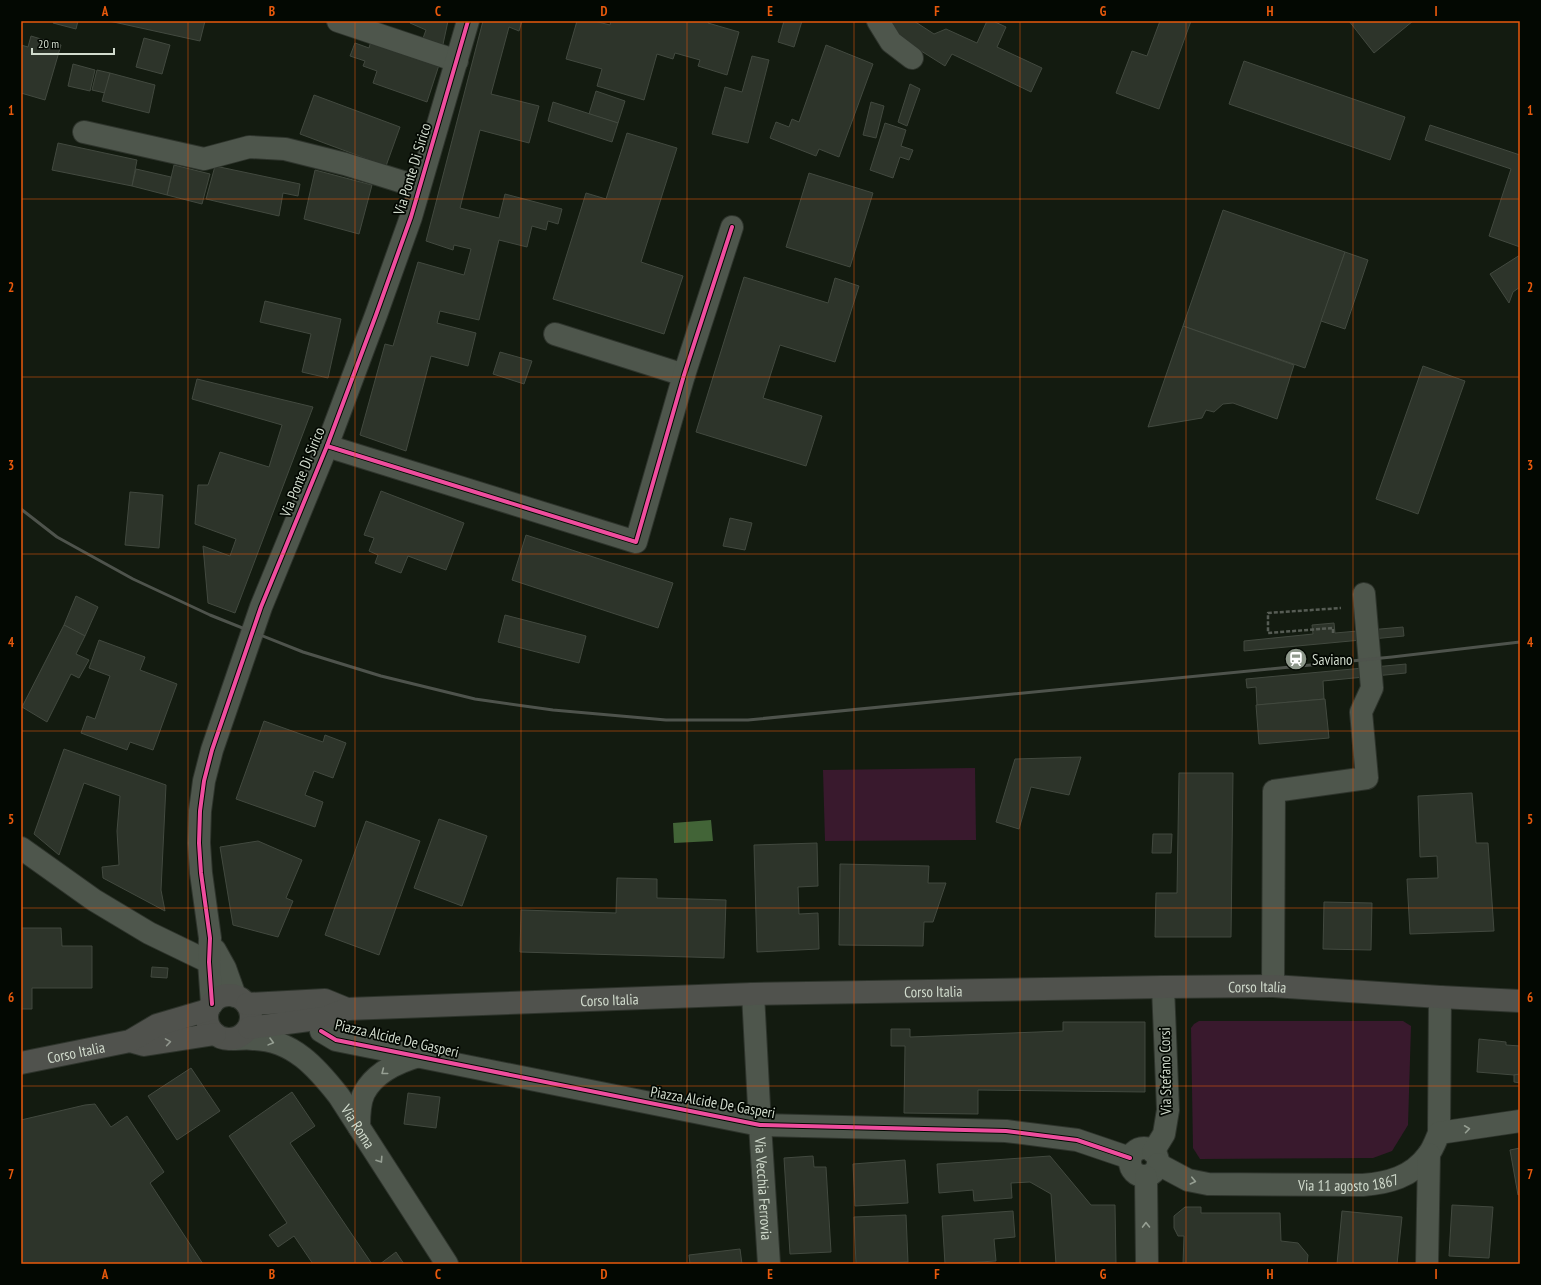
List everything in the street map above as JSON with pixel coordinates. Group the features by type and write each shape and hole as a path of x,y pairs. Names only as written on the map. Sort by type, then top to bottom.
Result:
{"main road":[{"name":"Corso Italia","path":"323,1016 348,1009 753,994 1163,987 1273,986 1440,998 1520,1001"},
{"path":"130,1041 156,1025 210,1007 222,996 323,1016"},
{"path":"232,1034 251,1016 241,1000"},
{"path":"210,1007 208,1024 211,1030 232,1034"},
{"path":"130,1041 144,1045 232,1034 323,1016"},
{"name":"Corso Italia","path":"21,1063 130,1041"}],"street":[{"path":"338,21 456,61"},
{"name":"Via Ponte Di Sirico","path":"210,1007 215,963 201,873 199,843 200,810 204,781 212,750 261,607 327,446 411,217 468,21"},
{"path":"878,21 891,42 912,58"},
{"path":"84,132 204,159 249,147 285,149 345,164 419,187"},
{"path":"327,446 636,542 684,375 732,227"},
{"path":"555,334 684,375"},
{"path":"1273,986 1274,791 1367,778 1361,712 1372,688 1364,600"},
{"path":"21,848 94,900 149,933 215,963 241,1000"},
{"name":"Via Stefano Corsi","path":"1152,1164 1164,1134 1168,1110 1163,987"},
{"name":"Via Vecchia Ferrovia","path":"753,994 769,1264"},
{"path":"1440,998 1439,1132 1520,1121"},
{"path":"320,1074 317,1058 323,1016"},
{"name":"Piazza Alcide De Gasperi","path":"323,1016 336,1040 760,1126 1006,1131 1077,1140 1130,1158 1135,1151 1140,1149 1149,1149 1152,1164"},
{"name":"Via Roma","path":"232,1034 272,1042 290,1048 308,1060 339,1096 447,1264"},
{"path":"359,1127 361,1104 364,1094 370,1085 391,1067 403,1060 419,1056"},
{"name":"Via 11 agosto 1867","path":"1152,1164 1188,1180 1208,1184 1362,1185 1396,1180 1419,1166 1429,1154 1439,1132"},
{"path":"1427,1264 1429,1154"},
{"path":"1147,1264 1152,1164"}],"path":[{"path":"1333,633 1333,628 1268,633 1268,613 1364,600"}],"shaded area":[{"path":"975,768 976,840 825,841 823,770"},
{"path":"711,820 713,841 674,843 673,823"},
{"path":"1199,1021 1403,1021 1411,1026 1408,1125 1392,1151 1373,1158 1200,1159 1193,1148 1191,1028"}],"building":[{"path":"54,21 78,21 76,29 53,23"},
{"path":"109,21 205,21 200,41"},
{"path":"411,21 448,21 442,49 422,41 426,30 410,23"},
{"path":"483,21 522,21 519,31 509,27 491,94 539,106 529,143 480,130 460,208 499,218 505,194 562,209 558,224 548,221 546,230 532,226 527,247 499,240 479,320 440,311 437,323 476,333 468,366 431,356 406,451 360,435 385,344 393,346 418,262 464,275 471,249 454,245 453,250 426,241"},
{"path":"577,21 594,21 610,25 611,21 709,21 708,23 739,32 727,75 698,66 700,60 675,53 673,59 657,54 644,100 597,86 602,69 566,59"},
{"path":"784,21 802,21 794,47 778,42"},
{"path":"887,21 914,21 934,34 946,29 977,43 987,21 993,21 1006,27 997,47 1042,68 1031,92 952,54 945,66 883,27"},
{"path":"1160,21 1191,21 1159,109 1116,93 1132,51 1147,56"},
{"path":"1349,21 1413,21 1374,53"},
{"path":"31,36 61,45 45,100 21,93 21,45 28,47"},
{"path":"144,38 170,45 162,74 136,67"},
{"path":"371,41 439,65 427,102 373,83 377,71 363,66 365,61 350,56 355,43 369,48"},
{"path":"826,45 873,64 839,157 819,149 816,156 770,138 776,122 789,127 792,119 799,122"},
{"path":"752,56 769,60 748,143 712,134 725,87 742,92"},
{"path":"1244,61 1405,117 1390,160 1229,104"},
{"path":"73,64 95,70 90,91 68,86"},
{"path":"97,70 110,73 105,93 92,90"},
{"path":"110,73 155,85 149,113 102,101"},
{"path":"910,84 920,89 907,126 898,122"},
{"path":"596,91 625,101 618,123 589,114"},
{"path":"314,95 400,127 386,166 300,134"},
{"path":"553,102 618,123 612,142 548,121"},
{"path":"871,102 884,106 876,138 863,135"},
{"path":"885,123 906,130 901,146 913,150 909,160 900,157 893,178 870,170"},
{"path":"1430,125 1520,155 1520,247 1489,236 1511,169 1425,140"},
{"path":"627,133 677,148 641,262 683,276 664,334 553,299 586,193 606,199"},
{"path":"58,143 137,160 132,186 52,170"},
{"path":"174,165 210,174 202,204 167,195"},
{"path":"215,166 300,184 298,196 283,193 279,216 206,199"},
{"path":"136,169 171,177 167,195 132,186"},
{"path":"315,170 372,185 359,234 304,219"},
{"path":"809,173 873,193 850,267 786,247"},
{"path":"1223,210 1345,252 1305,368 1183,326"},
{"path":"1345,252 1368,260 1345,329 1321,321"},
{"path":"1520,255 1520,287 1513,292 1509,303 1490,274"},
{"path":"744,277 828,303 835,278 859,286 835,362 780,345 763,398 822,416 806,466 696,432"},
{"path":"265,301 341,319 328,378 302,372 311,334 260,322"},
{"path":"1183,326 1294,365 1277,419 1233,403 1223,404 1214,412 1206,410 1202,418 1148,427"},
{"path":"500,352 532,361 524,384 493,374"},
{"path":"1423,366 1465,381 1418,514 1376,499"},
{"path":"197,379 313,407 235,613 208,603 203,546 230,556 236,539 195,524 198,485 208,485 220,452 269,467 282,425 192,399"},
{"path":"381,491 464,523 446,570 408,556 401,573 375,563 378,555 369,551 374,538 364,535"},
{"path":"130,492 163,495 159,548 125,545"},
{"path":"730,518 752,523 745,550 723,546"},
{"path":"526,535 673,583 658,628 512,580"},
{"path":"76,596 98,607 85,636 64,625"},
{"path":"505,615 586,636 579,663 498,642"},
{"path":"1334,623 1335,633 1403,627 1404,636 1244,651 1244,641 1313,634 1312,625"},
{"path":"64,625 85,636 76,654 89,660 79,678 71,674 47,722 22,707"},
{"path":"99,640 145,657 140,670 177,684 153,750 130,742 127,750 81,733 87,716 95,719 110,676 89,668"},
{"path":"1406,664 1406,673 1323,681 1324,699 1257,705 1256,687 1247,688 1246,679"},
{"path":"1325,699 1329,738 1259,744 1256,705"},
{"path":"264,721 323,742 325,735 346,743 333,778 314,771 305,795 323,802 315,827 236,799"},
{"path":"64,749 166,785 161,890 165,911 103,878 102,867 119,865 117,831 120,796 84,783 59,855 34,834"},
{"path":"1081,757 1069,795 1031,787 1019,829 996,822 1015,759"},
{"path":"1179,773 1233,773 1231,937 1155,937 1156,893 1177,893"},
{"path":"1472,793 1476,843 1488,843 1494,931 1410,934 1407,879 1438,878 1437,856 1420,857 1418,796"},
{"path":"439,819 487,836 462,906 414,888"},
{"path":"366,821 420,841 379,955 325,935"},
{"path":"1153,834 1172,834 1171,853 1152,853"},
{"path":"258,841 302,860 286,898 293,901 278,937 233,925 220,847"},
{"path":"817,843 818,886 798,887 799,914 818,913 819,949 757,952 754,845"},
{"path":"840,864 929,866 928,883 946,883 933,922 924,922 923,946 839,945"},
{"path":"617,878 657,879 657,898 726,900 724,958 520,952 521,910 616,913"},
{"path":"1324,902 1372,903 1371,950 1323,949"},
{"path":"21,928 61,928 62,946 92,946 92,988 32,988 32,1009 21,1009"},
{"path":"152,967 168,968 167,978 151,977"},
{"path":"1063,1022 1145,1022 1145,1092 978,1090 978,1114 904,1113 905,1046 891,1046 891,1029 910,1029 910,1037 1063,1031"},
{"path":"1479,1039 1506,1042 1506,1045 1520,1046 1520,1074 1514,1075 1477,1072"},
{"path":"191,1068 220,1111 177,1140 148,1096"},
{"path":"1520,1074 1520,1083 1514,1082 1514,1075"},
{"path":"292,1092 315,1126 290,1143 372,1264 313,1264 294,1236 278,1247 269,1235 287,1223 229,1136"},
{"path":"408,1093 440,1097 436,1128 404,1124"},
{"path":"95,1104 111,1127 127,1116 164,1172 150,1183 203,1264 21,1264 21,1120"},
{"path":"1520,1148 1520,1194 1518,1195 1510,1150"},
{"path":"813,1156 814,1167 826,1167 831,1252 790,1254 784,1158"},
{"path":"1050,1156 1091,1205 1115,1205 1116,1264 1056,1264 1051,1194 1030,1182 1011,1183 1012,1198 974,1201 973,1190 939,1193 937,1164"},
{"path":"905,1160 908,1203 855,1206 853,1164"},
{"path":"1452,1205 1493,1207 1489,1258 1449,1256"},
{"path":"1185,1207 1201,1207 1201,1213 1280,1213 1281,1241 1298,1243 1308,1255 1307,1264 1183,1264 1184,1236 1178,1236 1174,1228 1174,1216"},
{"path":"1013,1211 1015,1237 994,1239 996,1261 945,1264 942,1216"},
{"path":"1342,1211 1402,1217 1397,1264 1337,1264"},
{"path":"906,1215 908,1262 856,1264 854,1217"},
{"path":"740,1249 742,1264 690,1264 689,1255"},
{"path":"396,1252 404,1264 380,1264"}],"railway":[{"path":"21,509 57,537 133,579 210,615 303,652 381,676 475,699 553,710 666,720 748,720 1392,657 1520,642"}],"cycle path":[{"path":"212,1004 209,962 210,938 201,873 199,843 200,811 204,781 212,750 261,607 327,446 411,217 468,21"},
{"path":"327,446 636,542 684,375 732,227"},
{"path":"321,1031 336,1040 760,1125 1006,1131 1077,1140 1130,1158"}],"place":[{"name":"Saviano","path":"1296,659"}]}
